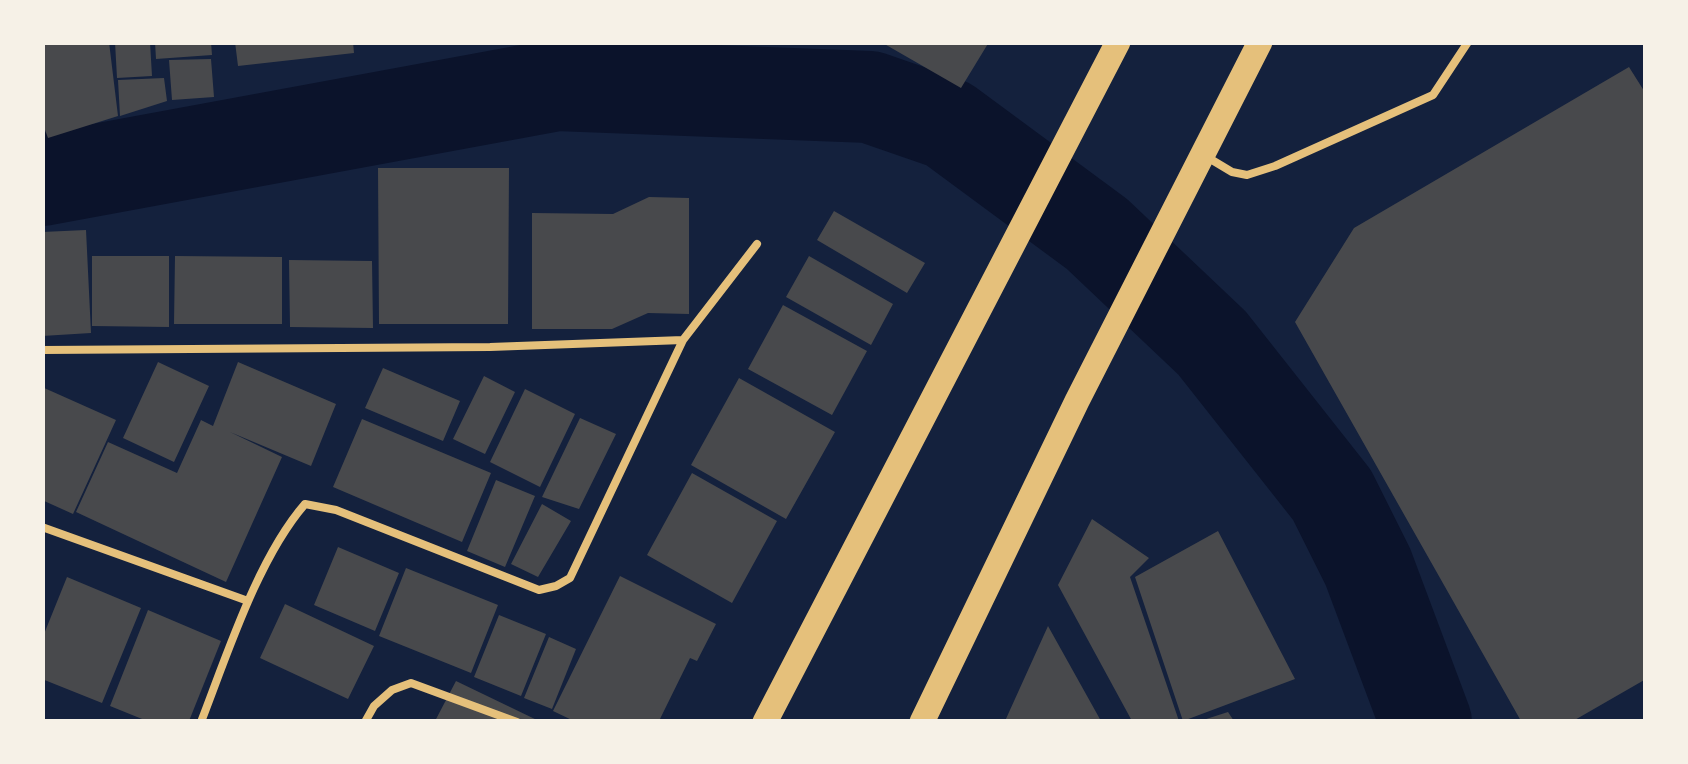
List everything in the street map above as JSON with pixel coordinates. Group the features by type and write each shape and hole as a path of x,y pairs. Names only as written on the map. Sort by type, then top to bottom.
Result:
{"main road":[{"path":"766,722 1118,42"},
{"path":"922,722 1076,401 1260,42"}],"lane":[{"path":"1202,154 1232,172 1247,175 1275,166 1433,95 1468,42"},
{"path":"201,722 248,602 293,518 305,504 336,510 539,590 570,578 683,340 756,244"},
{"path":"42,350 490,347 683,340"},
{"path":"42,527 248,602"},
{"path":"365,722 374,706 392,690 411,683 518,722"}],"building":[{"path":"42,42 109,42 118,116 48,138 42,122"},
{"path":"115,42 150,42 152,76 117,78"},
{"path":"155,42 211,42 212,55 156,59"},
{"path":"235,42 353,42 354,53 238,66"},
{"path":"881,42 989,42 961,88"},
{"path":"211,59 214,97 172,100 169,60"},
{"path":"1629,67 1646,94 1646,679 1573,721 1521,721 1295,322 1354,228"},
{"path":"164,78 167,101 120,116 118,80"},
{"path":"378,168 509,168 508,324 379,324"},
{"path":"649,197 689,198 689,314 648,313 612,329 532,329 532,213 613,214"},
{"path":"834,211 925,263 907,293 817,240"},
{"path":"86,230 91,333 42,336 42,232"},
{"path":"92,256 169,256 169,327 92,326"},
{"path":"175,256 282,257 282,324 174,324"},
{"path":"809,256 893,304 871,345 786,297"},
{"path":"289,260 372,261 373,328 290,327"},
{"path":"783,305 867,351 832,415 748,369"},
{"path":"158,362 209,386 174,462 123,438"},
{"path":"238,362 336,404 311,466 230,432 282,457 226,582 76,512 108,442 177,473 201,420 213,426"},
{"path":"383,368 460,401 443,441 365,408"},
{"path":"484,376 515,392 485,454 453,439"},
{"path":"739,378 835,432 786,519 691,465"},
{"path":"42,387 116,420 73,514 42,500"},
{"path":"525,389 575,414 540,487 490,462"},
{"path":"580,418 616,434 579,509 542,497"},
{"path":"362,419 491,473 462,542 333,487"},
{"path":"692,473 777,521 732,603 647,555"},
{"path":"496,480 535,496 505,567 467,551"},
{"path":"542,504 571,521 538,577 511,564"},
{"path":"1092,519 1149,558 1130,577 1179,721 1132,721 1058,585"},
{"path":"1218,531 1295,679 1183,721 1135,577"},
{"path":"338,547 399,573 375,631 314,605"},
{"path":"406,568 498,605 471,673 379,636"},
{"path":"620,576 716,624 697,661 690,658 659,721 574,721 553,711"},
{"path":"67,577 141,608 102,703 42,679 42,639"},
{"path":"285,604 374,646 348,699 260,658"},
{"path":"148,610 221,641 189,721 147,721 110,706"},
{"path":"499,615 546,634 521,696 474,677"},
{"path":"1048,626 1101,721 1005,721"},
{"path":"549,637 576,649 552,709 524,698"},
{"path":"456,681 539,721 435,721"},
{"path":"1228,712 1234,721 1200,721"}],"waterway":[{"path":"42,180 557,85 870,97 948,124 1097,234 1212,343 1332,495 1368,567 1426,722"}]}
